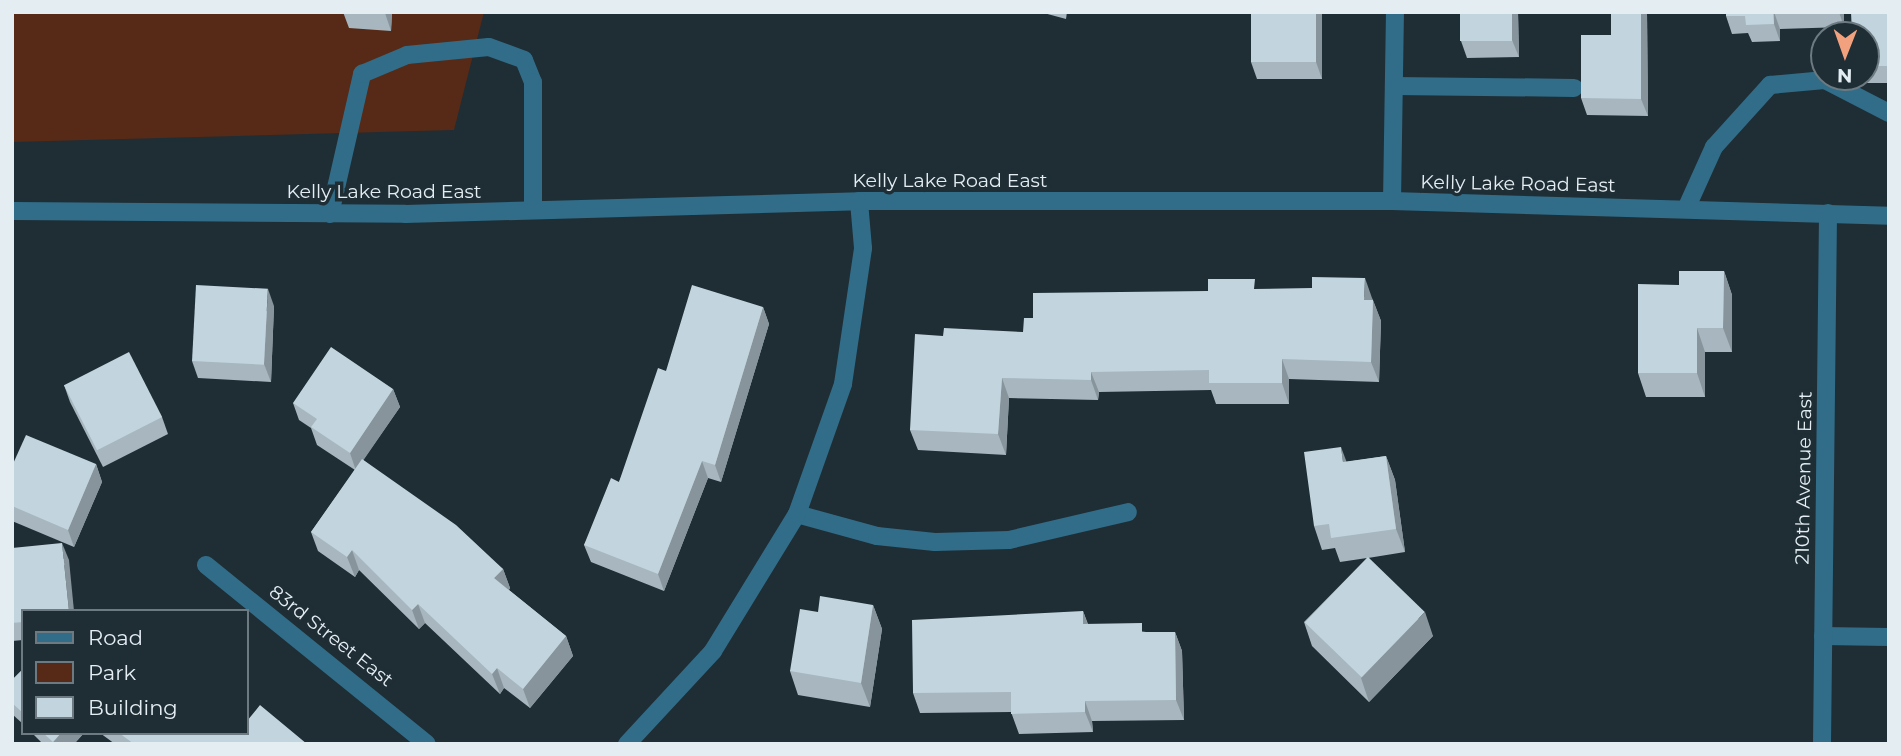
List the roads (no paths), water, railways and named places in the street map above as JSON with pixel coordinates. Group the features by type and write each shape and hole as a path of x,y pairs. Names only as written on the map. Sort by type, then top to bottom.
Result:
{"street":[{"path":"1392,201 1395,12"},
{"path":"330,214 362,74 407,55 489,47 524,60 533,82 533,211"},
{"path":"1686,209 1714,147 1770,85 1825,80 1889,113"},
{"path":"1394,86 1574,88"},
{"path":"627,744 713,651 797,514 848,360 863,248 859,201"},
{"name":"Kelly Lake Road East","path":"12,211 330,214 859,201 1392,201 1889,216"},
{"name":"210th Avenue East","path":"1822,744 1828,213"},
{"path":"797,514 877,536 934,542 1009,541 1128,512"},
{"name":"83rd Street East","path":"206,565 427,744"},
{"path":"1823,636 1889,637"}]}
